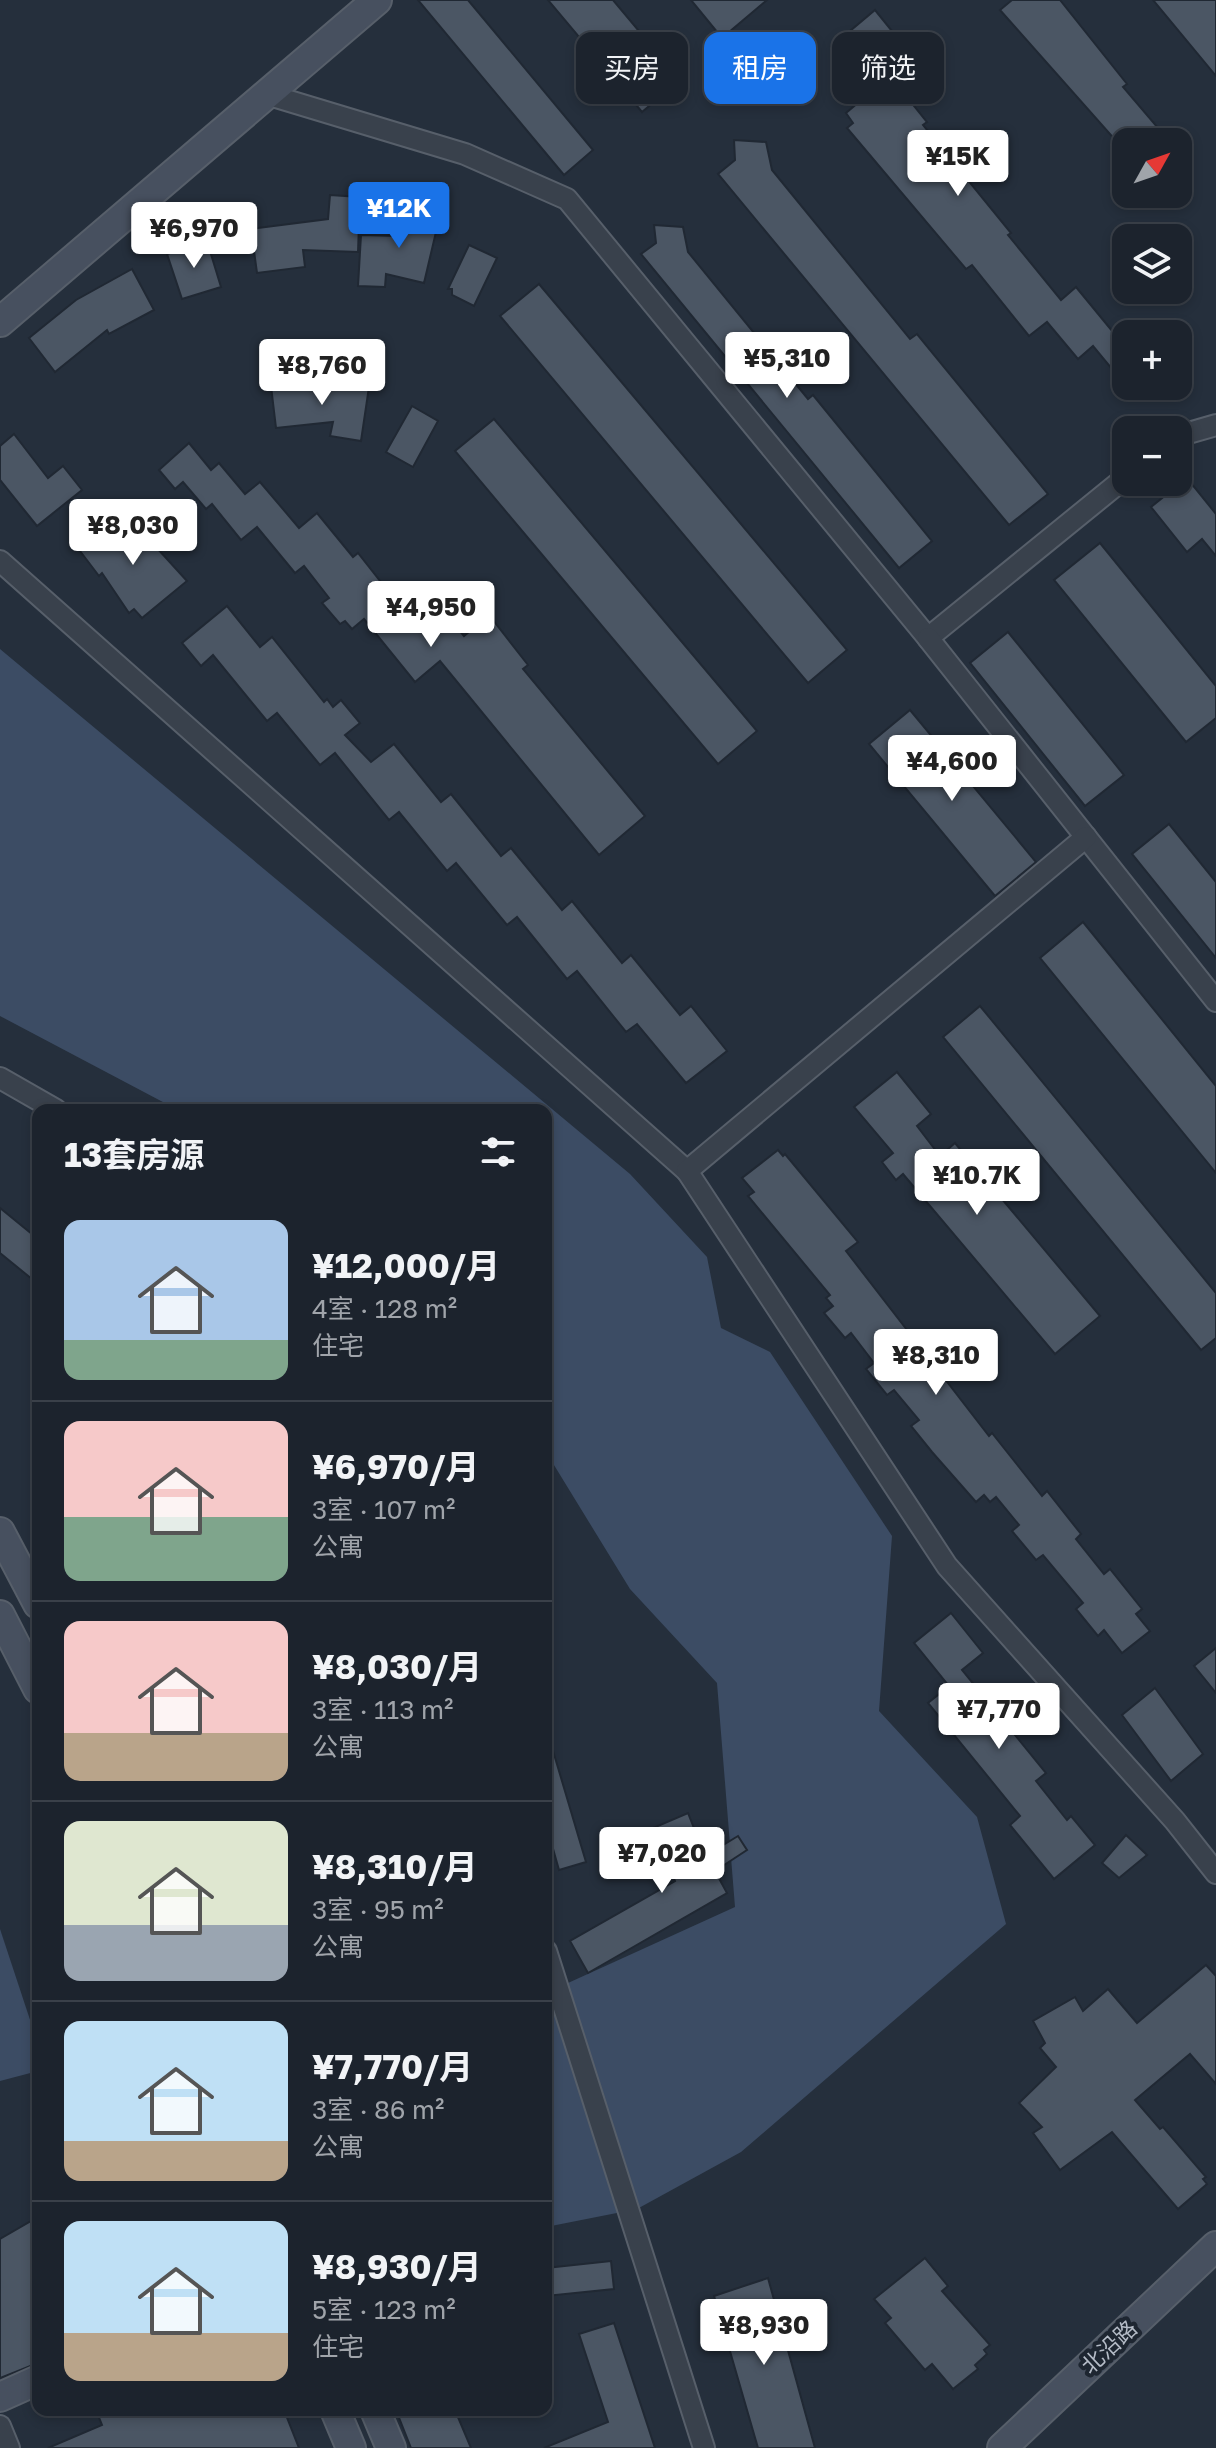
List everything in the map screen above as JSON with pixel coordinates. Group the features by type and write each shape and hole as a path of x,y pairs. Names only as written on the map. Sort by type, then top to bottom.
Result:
{"main road":[{"path":"0,322 377,0"},
{"path":"0,1532 32,1593"},
{"path":"0,1615 32,1677"},
{"name":"北沿路","path":"1002,2448 1216,2246"},
{"path":"0,2397 32,2383"},
{"path":"338,2416 351,2448"},
{"path":"378,2416 391,2448"}],"street":[{"path":"266,94 465,154 567,199 928,638 1216,1001"},
{"path":"1192,432 1216,425"},
{"path":"928,638 1112,488"},
{"path":"0,561 687,1171 947,1566 1175,1821 1216,1873"},
{"path":"687,1171 1086,837"},
{"path":"0,1078 46,1104"},
{"path":"552,1972 704,2448"},
{"path":"0,2426 9,2448"}],"water":[{"path":"0,649 546,1104 167,1104 0,1016"},
{"path":"552,1109 630,1174 707,1257 721,1328 770,1352 892,1536 879,1711 977,1817 1006,1924 741,2152 637,2209 552,2226 552,1987 568,1983 735,1907 717,1683 630,1589 552,1462"},
{"path":"0,1929 32,2026 32,2073 0,2081"}],"building":[{"path":"418,0 468,0 593,150 564,175"},
{"path":"548,0 613,0 640,32 576,32"},
{"path":"691,0 767,0 729,32 717,32"},
{"path":"1012,0 1060,0 1127,84 1123,87 1158,128 1112,128 1112,136 1000,10"},
{"path":"1153,0 1216,0 1216,76"},
{"path":"875,10 893,32 849,32"},
{"path":"635,104 652,104 642,112"},
{"path":"857,104 913,104 927,122 923,125 1061,300 1076,287 1112,331 1112,369 1093,346 1078,359 1047,322 1029,336 972,265 966,269 847,128 853,123 846,113"},
{"path":"734,140 766,142 772,170 910,339 917,334 1048,494 1009,525 718,174 735,160"},
{"path":"330,195 360,197 358,252 303,250 305,267 257,273 251,229 328,219"},
{"path":"404,206 440,215 424,283 386,274 385,287 358,286 361,235 397,236"},
{"path":"654,225 683,227 688,252 808,399 813,395 932,541 899,568 641,254 656,243"},
{"path":"207,241 221,287 182,299 167,254"},
{"path":"469,245 497,258 474,306 452,295 452,289 448,289"},
{"path":"132,269 154,310 109,334 107,330 55,372 29,338 76,300"},
{"path":"539,284 847,650 808,683 500,316"},
{"path":"329,381 369,387 361,441 330,436 333,422 276,428 271,386"},
{"path":"412,406 438,421 413,467 386,452"},
{"path":"494,419 757,731 718,764 455,451"},
{"path":"14,434 48,478 63,466 82,490 37,526 0,480 0,446"},
{"path":"189,443 211,470 219,463 245,494 260,482 299,528 317,513 353,557 358,553 403,610 427,591 464,636 489,615 528,665 523,669 645,816 599,855 440,661 415,682 364,619 352,629 345,621 340,624 322,603 329,598 304,566 295,573 257,527 241,540 212,504 206,509 183,482 175,489 159,470"},
{"path":"1192,484 1216,514 1216,556 1202,539 1187,552 1151,507 1165,496 1192,496"},
{"path":"126,514 187,581 142,618 134,609 129,613 102,573 99,576 80,551"},
{"path":"1100,543 1216,686 1216,718 1186,742 1054,580"},
{"path":"227,606 260,647 272,637 324,702 327,699 333,707 341,700 360,723 345,735 371,762 394,744 441,802 451,794 501,856 511,848 562,910 572,901 622,963 631,955 680,1015 691,1006 727,1051 686,1083 637,1024 626,1032 577,971 567,979 517,917 507,925 456,863 447,871 399,812 389,820 335,753 320,765 277,713 267,721 213,655 201,666 182,643"},
{"path":"1008,632 1124,775 1085,806 970,663"},
{"path":"910,710 1036,862 995,896 869,744"},
{"path":"1169,824 1216,882 1216,958 1132,854"},
{"path":"1083,922 1216,1086 1216,1173 1040,958"},
{"path":"980,1006 1216,1293 1216,1338 1201,1350 943,1037"},
{"path":"897,1072 931,1114 917,1126 940,1156 955,1143 1100,1316 1055,1354 903,1174 896,1180 882,1162 893,1153 854,1107"},
{"path":"778,1150 783,1156 785,1154 858,1242 846,1251 989,1436 992,1433 1042,1496 1047,1491 1081,1534 1076,1539 1104,1574 1110,1569 1142,1609 1136,1614 1150,1631 1122,1653 1104,1630 1098,1636 1076,1609 1083,1603 1043,1555 1036,1560 1012,1531 1019,1525 996,1497 990,1502 984,1495 976,1502 932,1452 911,1426 919,1420 894,1390 887,1395 866,1369 874,1363 851,1333 845,1338 824,1313 833,1306 826,1298 830,1295 748,1196 754,1192 742,1178"},
{"path":"0,1208 32,1234 32,1279 0,1253"},
{"path":"951,1613 983,1653 962,1670 1046,1773 1036,1781 1067,1820 1071,1816 1095,1845 1054,1879 1010,1825 1020,1816 928,1703 949,1686 914,1643"},
{"path":"1216,1648 1216,1693 1194,1666"},
{"path":"1155,1688 1203,1754 1171,1781 1122,1715"},
{"path":"552,1747 586,1862 559,1870 552,1845"},
{"path":"688,1813 705,1856 738,1836 747,1850 715,1871 727,1893 588,1973 570,1941 675,1881 653,1828"},
{"path":"1126,1835 1147,1855 1119,1878 1102,1863"},
{"path":"1206,1965 1216,1976 1216,2084 1190,2054 1135,2100 1206,2177 1203,2179 1207,2184 1178,2209 1112,2132 1060,2170 1033,2133 1042,2127 1019,2103 1056,2067 1040,2048 1045,2043 1033,2021 1075,1997 1083,2011 1108,1989 1137,2023"},
{"path":"32,2220 32,2365 0,2378 0,2239"},
{"path":"925,2258 948,2286 942,2291 990,2345 984,2350 987,2354 975,2365 978,2369 953,2389 932,2364 925,2370 885,2323 891,2318 874,2299"},
{"path":"611,2261 614,2289 552,2295 552,2267"},
{"path":"768,2278 815,2448 758,2448 714,2296"},
{"path":"614,2323 655,2448 544,2448 608,2422 579,2334"},
{"path":"98,2416 286,2416 299,2448 48,2448 102,2425"},
{"path":"398,2416 458,2416 471,2448 411,2448"}]}
